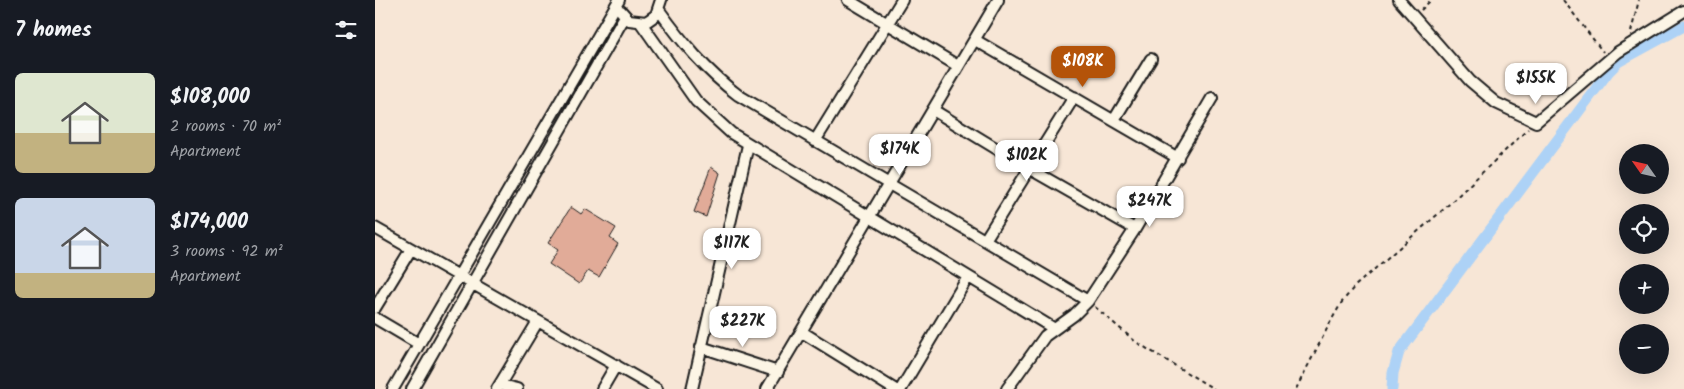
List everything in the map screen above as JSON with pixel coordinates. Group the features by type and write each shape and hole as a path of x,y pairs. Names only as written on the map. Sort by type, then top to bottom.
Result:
{"street":[{"path":"619,0 625,16 641,23 705,111 748,144 1053,328"},
{"path":"393,389 619,0"},
{"path":"848,0 959,66"},
{"path":"815,141 902,0"},
{"path":"767,389 998,0"},
{"path":"1399,0 1459,70 1485,95 1496,103 1536,122 1629,44 1684,11"},
{"path":"641,23 652,19 662,4 688,49 738,95 1088,301"},
{"path":"413,389 625,16"},
{"path":"975,40 1178,158"},
{"path":"1114,120 1151,59"},
{"path":"985,240 1074,97"},
{"path":"1007,389 1037,345 1053,328 1075,315 1088,301 1135,229 1212,98"},
{"path":"933,110 1030,169 1135,229"},
{"path":"691,389 748,144"},
{"path":"375,228 657,389"},
{"path":"376,302 411,249"},
{"path":"901,389 968,277"},
{"path":"375,318 419,344"},
{"path":"517,389 499,387 538,321"},
{"path":"801,332 894,389"},
{"path":"701,347 778,372"},
{"path":"602,389 616,365"}],"path":[{"path":"1413,17 1431,0"},
{"path":"1563,0 1609,60"},
{"path":"1629,44 1639,0"},
{"path":"1296,389 1332,318 1355,286 1445,208 1536,122"},
{"path":"1088,301 1136,342 1214,389"}],"building":[{"path":"711,167 720,173 706,217 694,212"},
{"path":"571,207 581,214 585,209 616,228 610,238 618,244 599,277 588,271 579,284 549,264 558,250 548,243"}],"waterway":[{"path":"1392,389 1393,373 1399,352 1609,71 1618,62 1684,26"}]}
